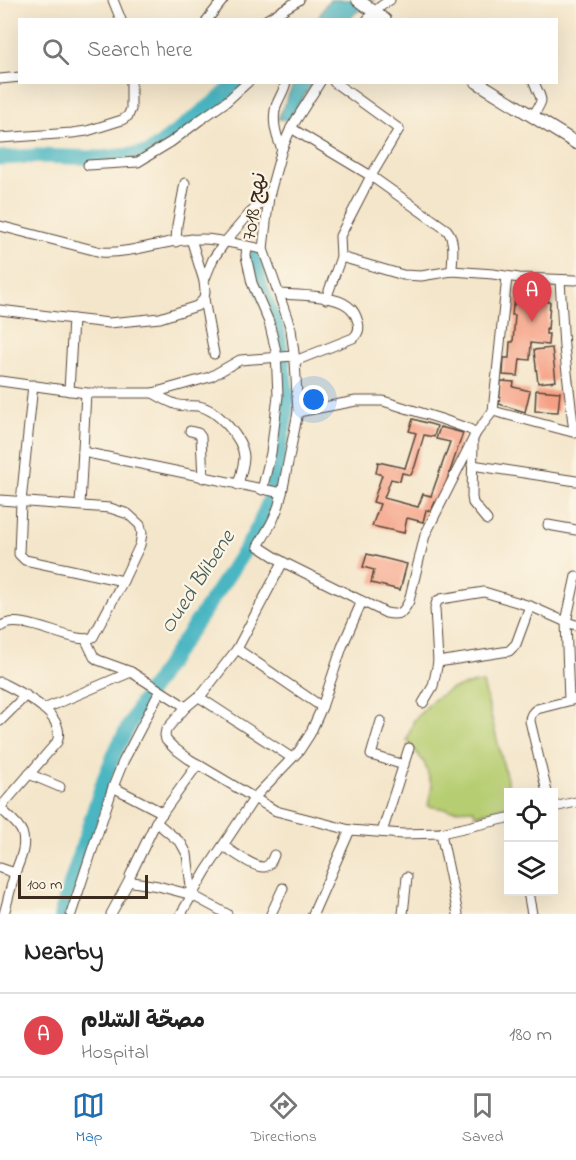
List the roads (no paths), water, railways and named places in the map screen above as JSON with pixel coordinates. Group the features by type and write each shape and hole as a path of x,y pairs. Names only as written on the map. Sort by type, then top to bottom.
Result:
{"main road":[{"path":"480,84 576,143"}],"street":[{"path":"113,0 120,18"},
{"path":"209,18 223,0"},
{"path":"269,18 299,0"},
{"path":"370,12 390,0"},
{"path":"0,79 18,77"},
{"path":"0,138 72,133 122,120 128,116 131,109 130,84"},
{"path":"88,165 138,162 171,142 227,101 246,84"},
{"path":"282,149 276,137 274,120 276,107 285,84"},
{"name":"نهج 7018","path":"283,562 258,546 279,508 280,493 298,412 291,329 263,249 269,196 282,149 291,128 319,84"},
{"path":"326,298 341,257 340,236 371,176 399,129 337,84"},
{"path":"533,116 542,96 535,84"},
{"path":"291,128 371,176 447,230 452,242 452,271"},
{"path":"176,242 185,183"},
{"path":"204,281 213,259 225,242 250,213 269,196"},
{"path":"0,226 101,252 129,251 201,238 263,249"},
{"path":"191,239 204,281 204,299 214,354"},
{"path":"247,246 246,256 252,283 269,322 277,357 278,396 265,490"},
{"path":"341,257 403,275 421,276 452,271 507,277 576,280"},
{"path":"504,819 441,833 403,834 350,830 287,815 267,807 255,797 198,764 174,748 166,740 165,735 166,730 186,707 199,697 237,649 283,562 386,613 395,615 402,613 406,608 425,535 474,436 493,411 507,277"},
{"path":"493,411 575,433 564,347 560,280"},
{"path":"0,381 86,393 153,393 210,377 240,360 294,358 353,338 357,334 360,327 355,313 348,306 326,298 280,294"},
{"path":"0,309 109,323 160,318 197,306 204,299"},
{"path":"69,391 73,319"},
{"path":"33,386 21,502 19,554 25,560 123,581"},
{"path":"80,505 86,393"},
{"path":"153,393 176,405 204,408 221,418 230,427 238,439 244,456 238,485"},
{"path":"298,412 356,401 383,401 469,429 474,436 473,503 487,520"},
{"path":"190,431 198,433 201,438 203,478"},
{"path":"83,452 280,493"},
{"path":"472,465 576,481"},
{"path":"0,500 120,510 140,525 142,533 140,545 93,637 86,640 41,627 12,622 0,627"},
{"path":"548,525 576,530"},
{"path":"546,788 530,721 532,711 573,700 571,623 576,576"},
{"path":"423,703 433,686 438,662 435,608 437,601 441,598 484,592 530,606 571,623"},
{"path":"181,914 255,797 292,758 310,734 322,707 342,647 362,601"},
{"path":"438,662 509,651 516,644 530,606"},
{"path":"86,640 94,657 98,660 131,672 186,707"},
{"path":"237,649 322,707"},
{"path":"44,709 131,672"},
{"path":"0,682 26,695 44,709 59,731 57,742 0,808 18,825 24,843 4,914"},
{"path":"71,914 113,787 158,690"},
{"path":"0,721 26,695"},
{"path":"199,697 292,758"},
{"path":"381,721 371,755 404,765"},
{"path":"382,832 409,748"},
{"path":"111,914 156,822 198,764"},
{"path":"29,774 60,787"},
{"path":"113,787 163,813"},
{"path":"558,806 576,802"},
{"path":"156,822 181,843 187,854 192,895"},
{"path":"313,914 350,830"},
{"path":"441,833 458,914"},
{"path":"223,846 250,862 265,867 270,864 274,855"},
{"path":"0,868 15,873"},
{"path":"403,914 408,877"},
{"path":"129,879 133,882 192,895 227,914"},
{"path":"271,914 283,888"},
{"path":"529,896 532,914"}],"water":[{"path":"330,0 374,0 351,18 318,18"},
{"path":"294,84 311,84 289,120 278,119"}],"waterway":[{"path":"0,158 37,156 101,158 149,153 235,84"},
{"name":"Oued Blibene","path":"61,914 104,779 118,746 140,705 248,545 270,499 285,420 287,395 278,330 261,287 255,256"}],"place":[{"name":"مصحّة السّلام","path":"532,322"}]}
